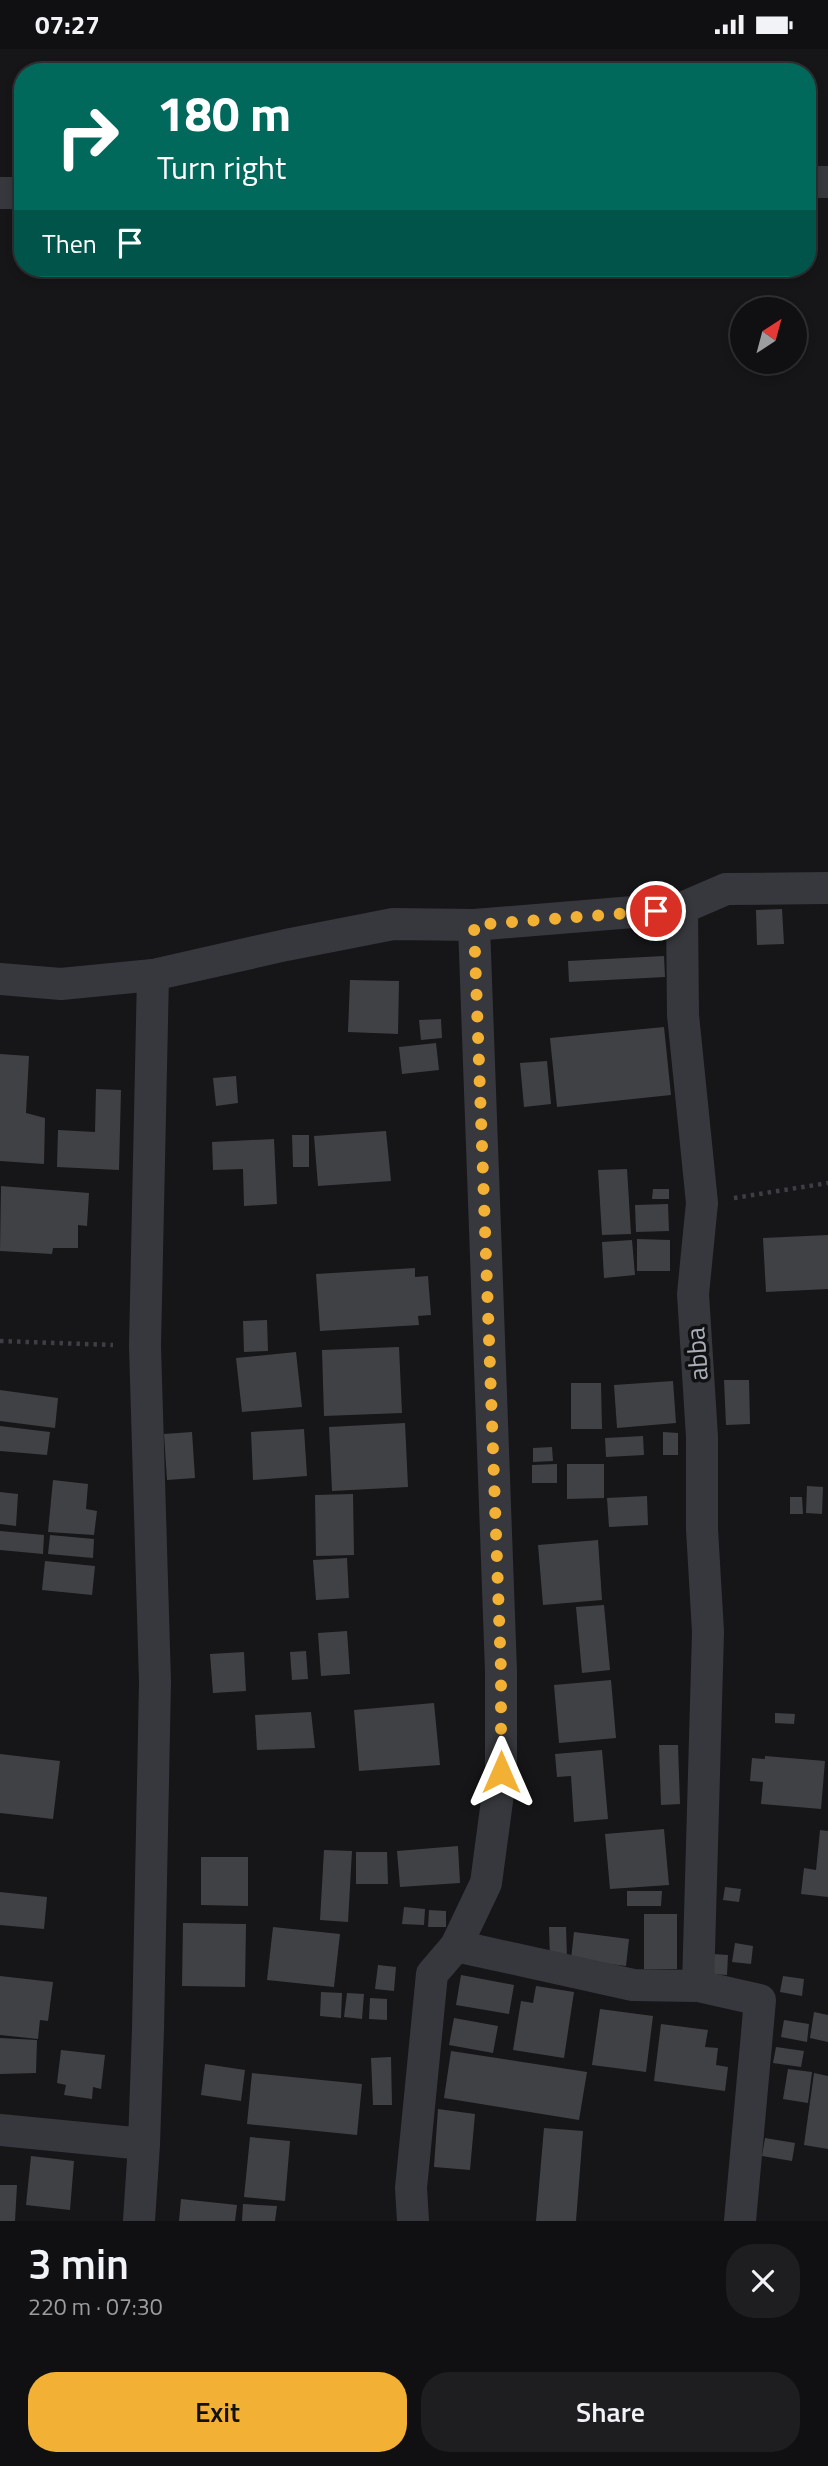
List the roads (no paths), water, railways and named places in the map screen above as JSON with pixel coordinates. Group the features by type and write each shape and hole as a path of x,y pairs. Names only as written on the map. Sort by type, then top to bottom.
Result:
{"street":[{"path":"0,979 61,984 153,975 393,924 474,925 682,908 726,889 828,888"},
{"name":"abba","path":"682,908 683,1015 702,1203 692,1294 702,1437 702,1529 708,1632 698,1986"},
{"path":"413,2221 411,2187 432,1974 456,1946 486,1883 501,1772 500,1643 474,925"},
{"path":"139,2221 144,2144 155,1682 145,1346 153,975"},
{"path":"456,1946 633,1985 698,1986 760,2000 740,2221"},
{"path":"0,2130 144,2144"}]}
